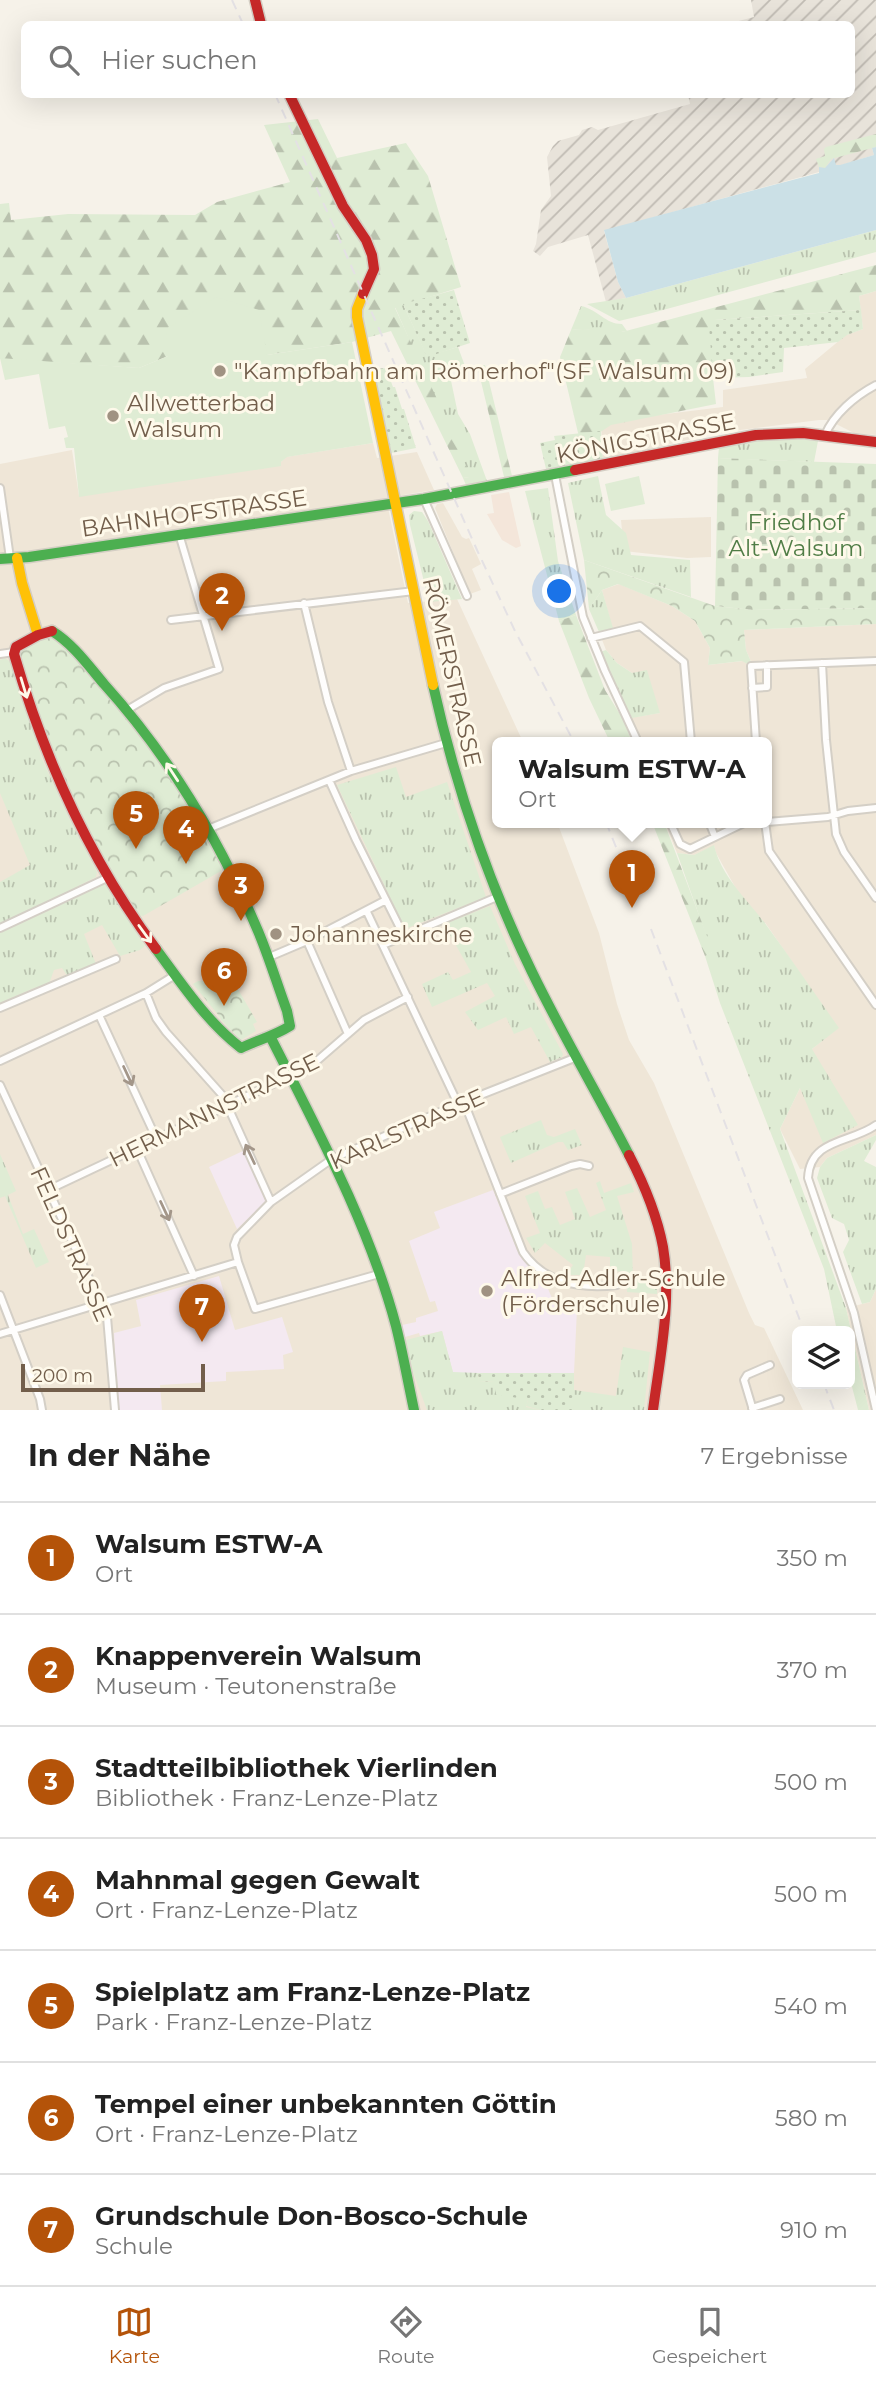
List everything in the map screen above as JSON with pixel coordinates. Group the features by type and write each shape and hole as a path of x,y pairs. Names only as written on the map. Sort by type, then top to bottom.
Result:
{"street":[{"path":"255,0 260,21"},
{"name":"RÖMERSTRASSE","path":"291,98 343,206 367,243 374,262 372,280 357,304 357,317 394,503 446,743 459,790 497,897 519,948 638,1171 661,1236 666,1290 653,1410"},
{"path":"825,435 835,416 876,385"},
{"name":"KÖNIGSTRASSE","path":"394,503 555,475 756,435 793,432 876,442"},
{"path":"555,475 580,606 591,638 636,737"},
{"path":"0,488 9,558 22,583 38,635"},
{"path":"424,499 467,596"},
{"name":"BAHNHOFSTRASSE","path":"9,558 394,503"},
{"path":"127,710 164,688 219,669 179,534"},
{"path":"171,620 414,591"},
{"path":"304,603 328,702 351,771"},
{"path":"591,638 640,626 684,662 691,737"},
{"path":"55,632 105,683 175,776 208,830 255,924 291,1024 271,1038 262,1038 239,1048 174,975 107,877 57,780 36,729 14,652 16,647 38,635 55,632"},
{"path":"0,654 14,652"},
{"path":"756,737 751,666 876,661"},
{"path":"822,663 833,816 839,843 876,898"},
{"path":"752,688 767,687 767,665"},
{"path":"208,830 329,779 446,743"},
{"path":"329,779 404,936"},
{"path":"772,821 833,816 848,811 876,808"},
{"path":"673,828 680,844 687,849 734,828"},
{"path":"711,828 715,837"},
{"path":"767,828 769,851 876,1005"},
{"path":"0,928 107,877"},
{"path":"383,945 497,897"},
{"path":"267,958 368,912 386,900"},
{"path":"368,912 461,1103 523,1252 540,1272 559,1281 592,1286 617,1285"},
{"path":"307,941 348,1034"},
{"path":"0,1008 116,959"},
{"path":"0,1061 146,993 174,975"},
{"path":"146,993 156,1018 166,1032 223,1096 271,1202"},
{"name":"HERMANNSTRASSE","path":"48,1190 311,1066 374,1013 408,997"},
{"path":"99,1014 157,1140"},
{"path":"271,1038 357,1215 379,1274 403,1354 414,1410"},
{"name":"KARLSTRASSE","path":"238,1262 235,1241 271,1202 331,1160 461,1103 577,1057"},
{"name":"FELDSTRASSE","path":"0,1085 107,1317 115,1410"},
{"path":"876,1125 819,1152 809,1167 808,1178 855,1313 876,1410"},
{"path":"137,1149 194,1276"},
{"path":"500,1194 570,1166 589,1166"},
{"path":"0,1334 238,1262 255,1309 379,1274"},
{"path":"0,1295 42,1410"},
{"path":"770,1365 747,1375 744,1380 753,1409 779,1399"},
{"path":"867,1371 876,1366"}],"shaded area":[{"path":"751,0 876,0 874,155 604,231 618,282 626,298 606,302 588,235 548,247 540,256 533,251 541,210 551,196 547,157 558,141 579,135 582,130 592,127 598,130 690,104 689,98 855,98 855,21 739,21 754,17"},
{"path":"876,147 876,230 626,298 618,282 604,230 819,173 819,167 825,168 834,158 836,165 840,165 874,155 872,148"},
{"path":"876,291 876,435 854,433 828,420 819,420 717,433 603,460 601,422 723,407 723,390 807,378 805,369 846,335 863,329 859,296"},
{"path":"373,443 377,458 417,452 434,490 386,498 408,603 457,599 521,737 492,737 492,828 559,828 599,933 629,1040 654,1083 749,1313 755,1325 764,1328 803,1410 0,1410 0,464 72,450 79,496 281,462 286,457"},
{"path":"509,492 521,546 516,548 502,540 487,514 494,513 491,495"},
{"path":"443,503 462,537 469,538 481,564 472,569 481,590 470,594 435,508 437,504"},
{"path":"711,517 711,557 687,558 624,551 621,520"},
{"path":"619,584 672,606 695,621 710,648 708,665 743,661 752,664 746,650 744,630 876,624 876,1135 827,1158 820,1167 800,1169 780,1129 800,1088 812,1049 838,1028 766,924 739,894 714,846 694,855 677,853 667,828 772,828 772,737 630,737 623,719 660,713 632,673 617,663 606,650 599,632 612,627 602,590"},
{"path":"245,1150 267,1200 237,1229 209,1167"},
{"name":"Alfred-Adler-Schule (Förderschule)","path":"493,1190 517,1250 534,1272 545,1281 557,1311 577,1309 574,1373 453,1373 442,1331 405,1337 402,1325 416,1322 416,1318 438,1311 435,1301 430,1302 409,1241 440,1228 434,1212"},
{"path":"219,1276 235,1330 282,1317 293,1352 283,1355 284,1369 226,1372 226,1381 160,1385 162,1410 118,1410 114,1333 141,1326 136,1300"},
{"path":"876,1289 876,1410 869,1410 855,1348 855,1326 850,1326 846,1308 870,1302"}],"green space":[{"path":"318,119 337,158 406,143 428,176 461,287 395,308 455,438 470,477 463,478 391,331 352,342 267,355 168,356 139,368 0,359 0,204 9,203 11,220 68,214 195,215 217,202 290,182 264,125"},
{"path":"876,134 876,147 831,159 825,168 819,167 816,159 825,156 826,147"},
{"path":"876,230 876,252 652,313 619,321 587,304 626,298"},
{"path":"876,265 876,291 859,296 861,310 715,320 713,378 716,404 611,425 596,435 579,437 560,357 571,330 622,332"},
{"path":"454,290 470,343 427,357 403,304"},
{"path":"216,297 259,310 267,355 352,342 373,443 287,457 281,462 281,466 79,497 74,448 66,448 64,438 68,437 65,426 49,429 39,374 5,380 0,358 139,368 168,356 166,329"},
{"path":"403,304 427,356 458,347 465,366 449,371 458,414 470,434 487,481 466,485 463,478 469,477 395,307"},
{"path":"581,306 593,310 611,322 622,324 627,331 571,330"},
{"path":"861,310 863,329 838,342 784,348 783,372 713,378 709,325 715,320"},
{"path":"477,365 485,365 513,480 505,481"},
{"path":"386,368 404,409 416,448 391,453 374,369"},
{"path":"601,431 603,460 546,469 540,443 555,440 554,436"},
{"path":"784,438 818,441 814,462 718,458 719,447"},
{"name":"Friedhof Alt-Walsum","path":"718,458 876,464 876,608 753,610 715,606"},
{"path":"598,476 606,515 626,533 631,555 690,560 691,597 584,560 568,483"},
{"path":"639,476 645,504 611,511 605,484"},
{"path":"548,488 558,561 576,615 559,621 525,491"},
{"path":"414,511 422,512 428,521 462,599 429,602 410,525 409,515"},
{"path":"584,560 715,606 753,610 876,608 876,624 744,630 746,650 752,664 742,661 708,665 710,648 695,621 672,606 618,584 602,590 589,609"},
{"path":"602,590 613,628 599,632 589,609"},
{"path":"576,615 605,690 623,719 630,737 608,737 559,621"},
{"path":"48,637 57,639 126,711 161,758 223,865 221,871 143,916 137,915 109,874 62,779 40,726 19,656 31,643"},
{"path":"606,650 617,663 632,673 647,670 660,713 632,718 600,652"},
{"path":"5,658 12,663 42,759 97,872 96,877 0,926 0,882 30,865 0,793 0,660"},
{"path":"396,767 406,797 447,782 486,897 405,929 337,785"},
{"path":"654,828 666,828 713,952 705,956"},
{"path":"714,845 729,878 767,926 839,1028 812,1049 858,1125 823,1143 800,1088 780,1129 846,1308 850,1326 836,1326 824,1269 720,1003 705,956 712,952 677,853 694,855"},
{"path":"105,884 145,946 120,956 102,925 84,934 96,964 68,977 62,968 54,970 49,984 0,1003 0,933"},
{"path":"490,906 515,964 563,1054 562,1057 550,1062 531,1027 514,1034 506,1017 478,1030 465,1012 495,996 487,983 432,1007 422,984 448,972 453,980 471,972 444,924"},
{"path":"228,972 257,1022 253,1024 256,1031 241,1040 221,1020 193,984 198,981 211,981"},
{"path":"541,1120 547,1135 554,1137 575,1129 582,1145 568,1150 563,1142 558,1142 511,1163 500,1137"},
{"path":"876,1135 864,1161 876,1167 876,1289 870,1302 862,1304 843,1252 849,1240 844,1224 832,1218 817,1178 820,1167 827,1158"},
{"path":"0,1154 16,1191 8,1195 23,1234 34,1229 49,1262 36,1268 5,1196 0,1198"},
{"path":"600,1181 604,1193 631,1183 634,1192 617,1196 632,1244 633,1279 657,1278 657,1294 627,1292 626,1272 610,1271 610,1257 586,1255 583,1275 566,1275 573,1265 545,1243 535,1253 526,1238 540,1233 525,1196 538,1191 545,1209 552,1207 560,1225 575,1219 565,1192 577,1188 590,1217 606,1210 596,1183"},
{"path":"442,1331 453,1372 478,1373 479,1381 495,1382 528,1400 526,1407 540,1410 427,1410 413,1372 406,1340"},
{"path":"623,1347 650,1352 644,1410 574,1410 574,1390 616,1396"},
{"path":"855,1348 869,1410 858,1410 853,1389 855,1389"},
{"path":"478,1373 574,1373 574,1410 540,1410 526,1406 528,1400 496,1394 495,1382 479,1381"}],"railway":[{"path":"232,0 242,21"},
{"path":"277,98 477,550 515,631 571,737"},
{"path":"608,828 618,852"},
{"path":"651,929 802,1326"},
{"path":"826,1389 834,1410"}],"traffic: fast":[{"path":"0,559 424,499 575,470"},
{"path":"52,631 80,655 128,712 171,770 210,832 258,931 290,1026 241,1048 206,1014 156,949"},
{"path":"433,685 462,795 501,902 543,995 629,1155"},
{"path":"271,1038 341,1179 372,1251 396,1326 414,1410"}],"traffic: slow":[{"path":"363,294 357,317 433,685"},
{"path":"17,558 38,635"}],"traffic: jam":[{"path":"255,0 260,21"},
{"path":"291,98 343,206 366,240 372,255 374,269 363,294"},
{"path":"575,470 756,435 803,433 876,442"},
{"path":"52,631 16,647 14,654 26,694 55,771 90,844 110,880 156,949"},
{"path":"629,1155 654,1211 665,1267 666,1308 653,1410"}],"place":[{"name":"\"Kampfbahn am Römerhof\"(SF Walsum 09)","path":"220,371"},
{"name":"Allwetterbad Walsum","path":"113,416"},
{"name":"Knappenverein Walsum","path":"222,631"},
{"name":"Spielplatz am Franz-Lenze-Platz","path":"136,849"},
{"name":"Mahnmal gegen Gewalt","path":"186,864"},
{"name":"Walsum ESTW-A","path":"632,908"},
{"name":"Stadtteilbibliothek Vierlinden","path":"241,921"},
{"name":"Johanneskirche","path":"276,934"},
{"name":"Tempel einer unbekannten Göttin","path":"224,1006"},
{"name":"Alfred-Adler-Schule (Förderschule)","path":"487,1291"},
{"name":"Grundschule Don-Bosco-Schule","path":"202,1342"}]}
